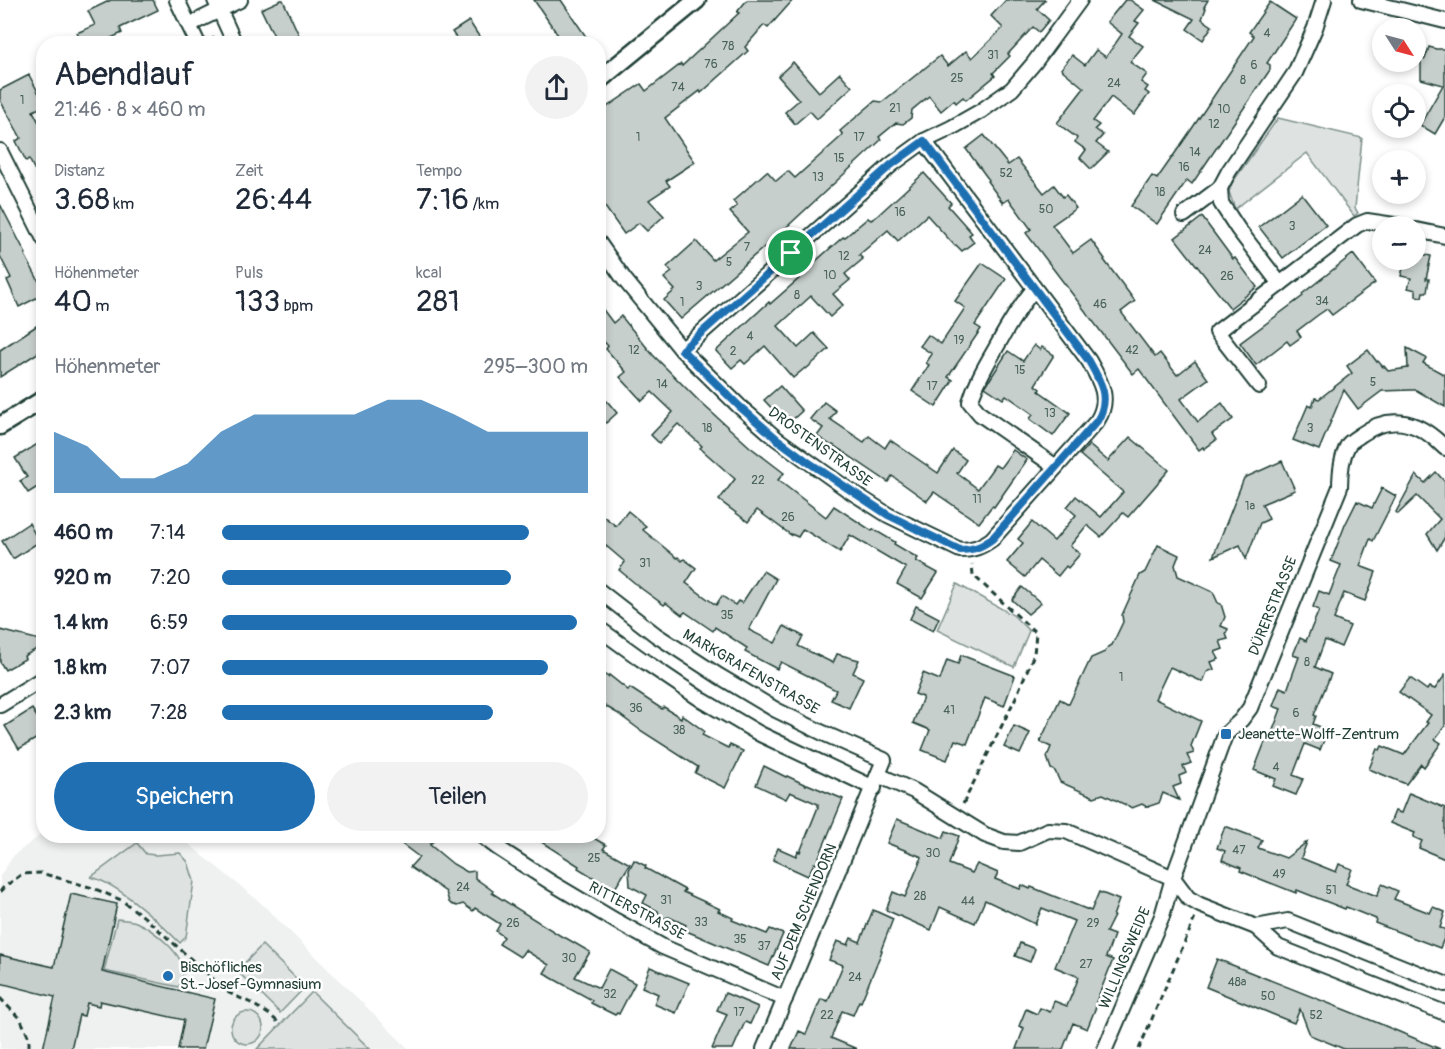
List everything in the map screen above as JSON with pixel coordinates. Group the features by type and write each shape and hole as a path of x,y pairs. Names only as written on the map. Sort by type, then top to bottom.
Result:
{"street":[{"path":"177,0 194,36"},
{"path":"189,25 217,5 240,0"},
{"path":"606,74 697,0"},
{"path":"682,350 891,165 924,141 981,111 1012,89 1080,0"},
{"path":"1184,215 1220,188 1229,171 1296,73 1324,0"},
{"path":"1360,0 1445,21"},
{"path":"217,5 231,36"},
{"path":"924,141 1089,361 1101,382 1104,399 1103,412 1097,421 992,539 971,550"},
{"path":"0,151 36,223"},
{"path":"1220,188 1221,203 1280,284"},
{"path":"1259,386 1217,332 1357,225 1372,222"},
{"path":"1426,232 1445,236"},
{"name":"DROSTENSTRASSE","path":"606,253 682,350 777,439 888,515 960,550 971,550"},
{"path":"1034,289 1020,306 980,375 970,402 980,414 1056,467"},
{"path":"0,426 36,404"},
{"name":"DÜRERSTRASSE","path":"1173,878 1225,735 1250,708 1340,487 1341,466 1348,444 1372,427 1392,421 1413,424 1434,436 1445,448"},
{"name":"MARKGRAFENSTRASSE","path":"606,596 656,635 776,710 884,760 876,781"},
{"path":"606,634 702,700 760,734 876,781 914,791 985,835 1004,842 1019,843 1048,830 1066,831 1173,878 1188,898 1256,927 1278,947 1445,1013"},
{"path":"0,705 36,683"},
{"name":"AUF DEM SCHENDORN","path":"764,1049 876,781"},
{"name":"RITTERSTRASSE","path":"491,843 552,883 625,926 663,946 785,999"},
{"name":"WILLINGSWEIDE","path":"1104,1049 1162,916 1173,878"},
{"path":"1256,927 1288,921 1445,984"}],"path":[{"path":"956,818 1016,697 1034,654 1036,633 973,575 971,550"},
{"path":"0,892 22,874 40,873 93,888 121,900 151,923 229,993 251,1003 279,1023"},
{"path":"1140,1049 1200,905"},
{"path":"0,998 21,1020 29,1038 29,1049"}],"shaded area":[{"path":"1278,118 1362,138 1355,208 1358,213 1354,216 1307,153 1235,209 1229,192 1232,183"},
{"path":"957,584 1013,615 1029,631 1014,667 937,630"},
{"name":"Bischöfliches St.-Josef-Gymnasium","path":"36,838 36,843 188,843 261,903 409,1049 0,1049 0,876 14,855"},
{"path":"137,843 146,854 180,853 188,862 194,881 186,937 180,943 126,895 91,877"},
{"path":"117,919 134,921 143,925 173,950 182,966 183,975 179,987 104,971"},
{"path":"262,945 305,987 280,1013 237,971"},
{"path":"312,992 370,1049 257,1049"},
{"path":"247,1012 258,1017 263,1028 258,1039 247,1044 236,1039 231,1028 236,1017"}],"building":[{"path":"111,0 153,0 158,10 120,28 122,33 115,36 78,36 77,33 95,25 88,11"},
{"path":"283,0 299,36 274,36 261,9"},
{"path":"534,0 561,0 586,36 559,36"},
{"path":"747,0 793,0 768,28 764,25 745,47 748,51 701,93 700,91 665,118 695,162 666,181 670,186 649,200 664,216 647,231 639,223 624,234 606,208 606,108 641,84 646,91 681,64 682,66 739,13 737,12"},
{"path":"1006,0 1045,0 1037,9 1049,20 1039,32 1033,27 993,73 995,76 966,100 963,97 956,103 954,100 941,111 929,96 912,110 911,118 903,124 896,123 879,137 881,140 777,236 681,319 664,300 675,290 664,278 672,272 667,267 696,241 713,260 748,232 730,212 737,206 733,201 767,171 776,181 788,171 795,178 843,135 840,131 875,101 882,102 940,56 948,66 966,51 972,58 1003,28 991,16"},
{"path":"1125,0 1130,0 1144,10 1135,21 1139,23 1129,36 1143,46 1130,62 1147,74 1141,82 1148,87 1145,91 1149,94 1134,115 1111,97 1093,121 1099,125 1095,129 1103,135 1096,143 1108,152 1091,169 1080,158 1086,150 1075,142 1077,138 1057,123 1084,88 1061,69 1072,55 1085,65 1096,50 1106,57 1122,34 1107,22"},
{"path":"1155,0 1208,0 1202,19 1212,26 1203,40 1187,29 1194,19"},
{"path":"1270,2 1296,19 1267,63 1270,65 1270,70 1192,184 1187,180 1157,224 1131,206 1152,176 1157,179 1187,136 1254,36 1249,32"},
{"path":"469,21 479,36 455,36 452,32"},
{"path":"1429,47 1445,49 1445,117 1435,134 1426,129 1426,115 1443,85 1421,79 1421,72 1426,72 1426,56"},
{"path":"793,62 819,92 840,73 852,87 817,119 810,111 795,124 785,112 799,100 778,76"},
{"path":"29,75 36,88 36,110 33,111 36,117 36,173 29,159 26,161 16,141 21,138 0,100 0,90"},
{"path":"984,135 1008,165 1017,159 1044,193 1054,185 1063,197 1066,195 1076,208 1052,225 1073,253 1091,240 1135,301 1121,312 1155,357 1160,353 1177,375 1195,361 1208,379 1181,399 1198,422 1222,403 1233,419 1212,434 1216,440 1204,449 1203,447 1199,450 1139,369 1133,374 1026,233 1031,229 1009,199 1003,203 987,181 989,180 966,149"},
{"path":"924,173 951,203 948,206 972,233 969,235 974,242 962,251 927,215 898,241 888,230 859,255 863,259 845,274 850,280 833,294 843,305 830,317 811,296 778,326 798,348 814,333 829,349 793,378 765,346 745,364 741,360 732,368 716,351 843,237 868,218 871,220 876,217"},
{"path":"1302,194 1326,225 1283,258 1259,227"},
{"path":"0,204 36,276 36,298 19,307 7,280 11,278 0,256"},
{"path":"1202,217 1257,287 1230,308 1175,238"},
{"path":"1353,254 1375,283 1332,315 1327,309 1318,315 1297,331 1301,337 1290,345 1287,341 1256,365 1240,343 1303,296 1302,294"},
{"path":"1426,255 1431,256 1426,279 1429,279 1427,292 1423,292 1422,297 1416,296 1416,290 1408,288 1411,278 1401,276 1402,270 1426,270"},
{"path":"982,263 1006,279 975,325 981,329 948,377 953,380 936,407 912,391 929,365 926,363 932,354 920,346 928,335 941,344 965,308 955,301"},
{"path":"606,314 613,323 621,316 653,355 700,402 750,447 784,473 778,480 826,517 834,506 872,531 873,529 895,542 894,544 918,558 916,561 938,573 922,598 897,584 906,568 850,535 840,552 803,529 798,537 791,535 757,510 748,522 719,500 735,479 700,448 702,446 678,424 659,443 651,435 673,412 652,392 642,401 620,377 626,372 606,349 608,346 606,344"},
{"path":"36,326 36,354 0,377 0,350"},
{"path":"1034,345 1054,355 1035,385 1040,389 1039,391 1070,413 1053,436 1030,419 1033,414 1006,395 1003,399 985,387 1008,351 1023,361"},
{"path":"1407,348 1426,358 1423,363 1445,375 1445,407 1416,390 1411,390 1382,391 1358,409 1344,390 1319,450 1293,440 1308,405 1312,407 1315,398 1319,399 1352,373 1347,366 1368,350 1388,371 1408,368"},
{"path":"780,386 802,411 791,421 783,412 779,416 764,400"},
{"path":"606,402 617,413 606,423"},
{"path":"824,402 836,411 830,419 864,442 869,436 885,448 890,440 938,473 953,450 966,460 957,473 978,489 995,465 1000,468 1013,450 1027,460 994,507 992,506 979,523 934,492 927,501 892,476 888,482 817,436 823,428 810,419"},
{"path":"1130,437 1169,470 1128,517 1123,513 1101,537 1087,525 1070,546 1080,554 1058,576 1039,560 1025,577 1007,562 1023,543 1018,539 1032,522 1054,541 1076,515 1067,507 1076,496 1101,517 1123,492 1080,455 1089,445 1108,461"},
{"path":"36,445 36,488 28,493 20,481 27,477 15,458"},
{"path":"1282,461 1295,490 1262,504 1269,519 1260,523 1246,559 1240,545 1213,557 1244,478"},
{"path":"1436,472 1445,482 1445,537 1437,550 1427,534 1440,519 1417,496 1398,514 1396,512 1416,475 1425,483"},
{"path":"1382,488 1396,496 1373,541 1370,539 1360,566 1376,572 1365,601 1344,593 1334,619 1350,626 1341,647 1325,640 1315,667 1331,674 1314,715 1316,716 1313,724 1328,730 1320,750 1305,744 1293,775 1303,779 1296,795 1273,786 1276,779 1254,770 1281,709 1273,706 1280,687 1287,690 1299,657 1293,655 1300,638 1306,641 1319,610 1313,607 1319,591 1329,595 1341,565 1331,561 1345,525 1357,501 1372,508"},
{"path":"628,511 646,526 643,530 677,558 682,561 684,559 696,568 686,583 716,605 722,596 735,605 738,601 742,603 763,571 776,579 749,630 775,643 784,626 803,636 798,646 833,663 837,654 859,660 853,673 863,678 849,708 831,700 836,690 781,662 777,669 745,652 747,648 715,627 713,631 685,612 682,615 642,589 619,570 625,562 606,546 606,518 616,526"},
{"path":"29,523 36,536 36,544 13,559 2,541"},
{"path":"1158,545 1179,555 1175,565 1178,576 1213,592 1218,603 1221,604 1225,617 1221,626 1228,629 1226,634 1228,639 1220,641 1223,649 1215,652 1219,659 1211,662 1214,669 1207,672 1203,682 1170,667 1155,699 1201,721 1191,746 1194,753 1187,755 1191,763 1183,766 1186,773 1179,776 1181,784 1173,787 1179,800 1163,793 1159,803 1147,807 1142,804 1132,808 1103,794 1094,797 1060,782 1055,771 1051,769 1047,757 1051,747 1040,742 1060,699 1069,704 1091,658 1105,652 1112,645 1123,622 1122,615 1140,575 1145,572"},
{"path":"1022,587 1041,603 1028,614 1012,600"},
{"path":"916,606 939,618 933,631 910,619"},
{"path":"0,630 36,639 36,649 24,656 25,659 5,670 0,662"},
{"path":"961,655 1015,676 1004,706 985,698 967,744 955,740 947,760 922,750 930,730 913,723 923,697 915,694 923,673 940,680 947,660 958,664"},
{"path":"609,675 628,690 630,688 662,709 664,707 681,718 682,715 704,731 702,735 728,748 730,745 743,751 725,788 695,773 698,767 606,707 606,676"},
{"path":"1445,675 1445,726 1435,739 1441,743 1424,767 1421,764 1406,784 1369,769 1377,749 1380,750 1382,746 1404,755 1428,723 1426,722 1431,715 1399,692 1410,678 1427,690 1429,687 1435,689"},
{"path":"32,709 36,715 36,739 19,749 5,726"},
{"path":"1014,726 1030,733 1020,754 1004,747"},
{"path":"764,766 843,799 816,864 814,863 808,876 773,860 778,848 796,856 798,851 800,852 818,804 790,792 786,799 756,785"},
{"path":"1409,793 1445,808 1445,859 1419,848 1422,841 1413,837 1415,833 1390,823 1395,811 1401,813"},
{"path":"897,819 943,838 946,831 959,836 949,864 972,873 977,864 998,873 995,879 1020,889 1022,885 1030,889 1031,887 1091,911 1099,892 1119,900 1106,932 1114,935 1106,957 1113,960 1096,1002 1098,1002 1087,1029 1073,1023 1063,1049 1016,1049 1024,1028 1019,1026 1026,1009 1037,1014 1040,1008 1050,1012 1054,1001 1067,1006 1079,977 1055,967 1074,921 1042,908 1035,924 985,900 975,923 940,907 931,930 886,910 893,892 905,897 922,857 887,843"},
{"path":"1225,826 1262,840 1258,848 1286,858 1307,842 1301,858 1336,872 1339,864 1352,869 1346,884 1377,896 1382,884 1398,891 1394,899 1430,913 1433,907 1445,912 1440,928 1445,929 1445,936 1440,948 1375,923 1376,919 1346,907 1345,909 1297,890 1296,893 1240,871 1241,868 1222,860 1225,851 1217,848"},
{"path":"400,843 432,843 430,845 453,864 467,872 475,871 475,878 493,891 492,893 590,952 575,977 599,988 609,969 635,983 619,1014 615,1015 591,1003 592,1000 544,973 549,965 525,950 520,957 499,944 504,937 496,931 500,924 475,908 473,911 463,904 457,906 451,904 446,892 410,867 419,857"},
{"path":"543,843 602,843 606,845 603,849 630,864 614,890 578,868 579,866"},
{"path":"634,860 685,890 683,892 720,909 718,911 733,918 732,920 767,934 770,929 783,934 769,966 684,930 686,925 669,917 660,919 658,911 643,903 647,895 630,886 629,870"},
{"path":"71,894 117,904 102,972 215,999 203,1049 178,1049 184,1020 100,1001 99,1006 87,1003 84,1016 79,1015 71,1049 43,1049 55,997 0,983 0,955 54,967"},
{"path":"873,910 893,919 861,1002 859,1001 853,1015 842,1011 831,1038 857,1049 791,1049 799,1031 806,1034 821,999 828,1001 843,965 829,960 837,941 848,945 851,938 860,942"},
{"path":"1020,943 1035,949 1030,962 1015,956"},
{"path":"1217,959 1440,1049 1344,1049 1310,1035 1300,1009 1294,1023 1206,987"},
{"path":"650,967 689,983 676,1013 654,1004 658,994 642,987"},
{"path":"725,993 758,1007 750,1024 745,1022 733,1049 712,1049 727,1014 717,1010"}],"place":[{"name":"Jeanette-Wolff-Zentrum","path":"1226,734"},
{"name":"Bischöfliches St.-Josef-Gymnasium","path":"168,976"}],"route":[{"path":"924,141 1089,361 1101,382 1104,399 1103,412 992,539 980,547 960,550 888,515 777,439 739,406 682,350 791,253 891,165 924,141"}]}
